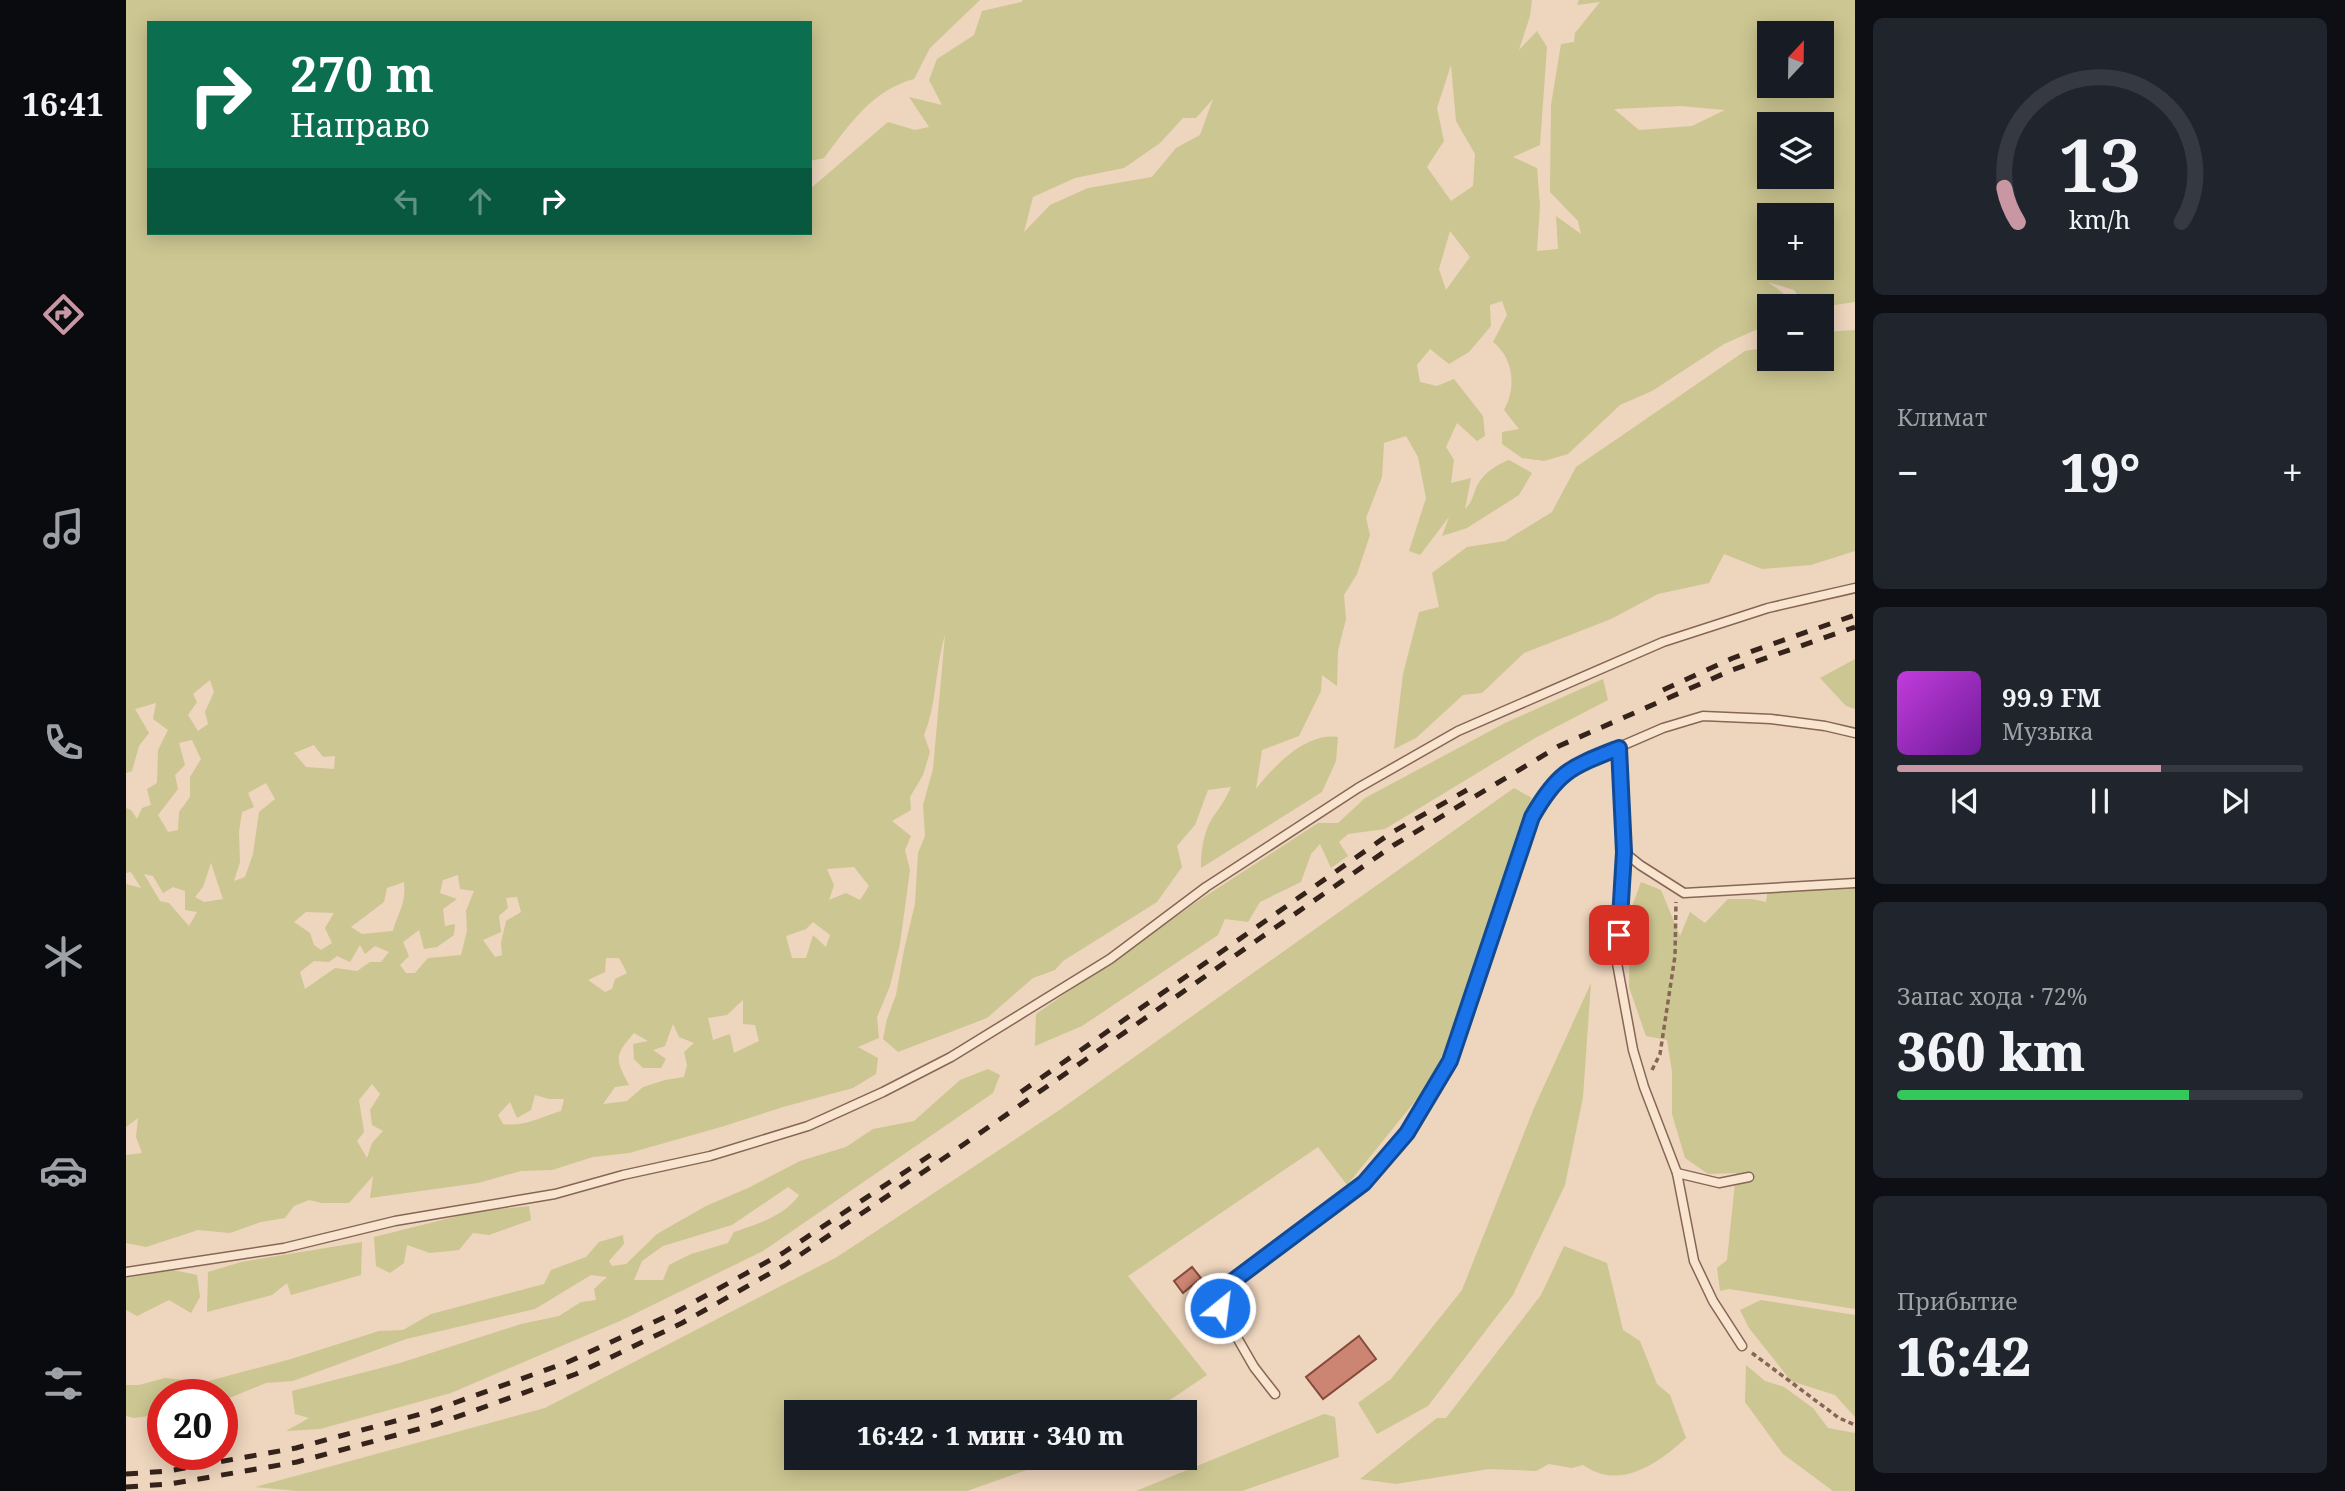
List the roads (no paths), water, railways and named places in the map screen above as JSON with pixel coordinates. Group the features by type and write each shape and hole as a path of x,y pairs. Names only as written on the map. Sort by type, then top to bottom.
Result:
{"lane":[{"path":"126,1272 284,1248 395,1221 555,1194 623,1175 710,1156 808,1126 951,1057 1110,959 1206,887 1358,788 1458,731 1663,642 1768,608 1855,588"},
{"path":"1275,1394 1254,1367 1220,1308 1225,1287 1364,1183 1407,1133 1450,1061 1532,817 1548,790 1573,766 1662,728 1703,716 1772,719 1855,733"},
{"path":"1619,748 1624,852 1617,963 1633,1050 1644,1087 1677,1173 1693,1261 1713,1301 1742,1346"},
{"path":"1624,852 1640,866 1684,893 1767,886 1855,883"},
{"path":"1677,1173 1719,1183 1749,1177"}],"railway":[{"path":"1663,690 1733,658 1855,615"},
{"path":"126,1487 170,1484 297,1462 437,1424 576,1374 682,1323 785,1265 947,1156 1394,845 1559,746 1732,670 1855,627"},
{"path":"1021,1092 1391,833 1467,790"},
{"path":"126,1474 168,1471 296,1448 432,1411 568,1362 678,1311 783,1253 932,1154"}]}
